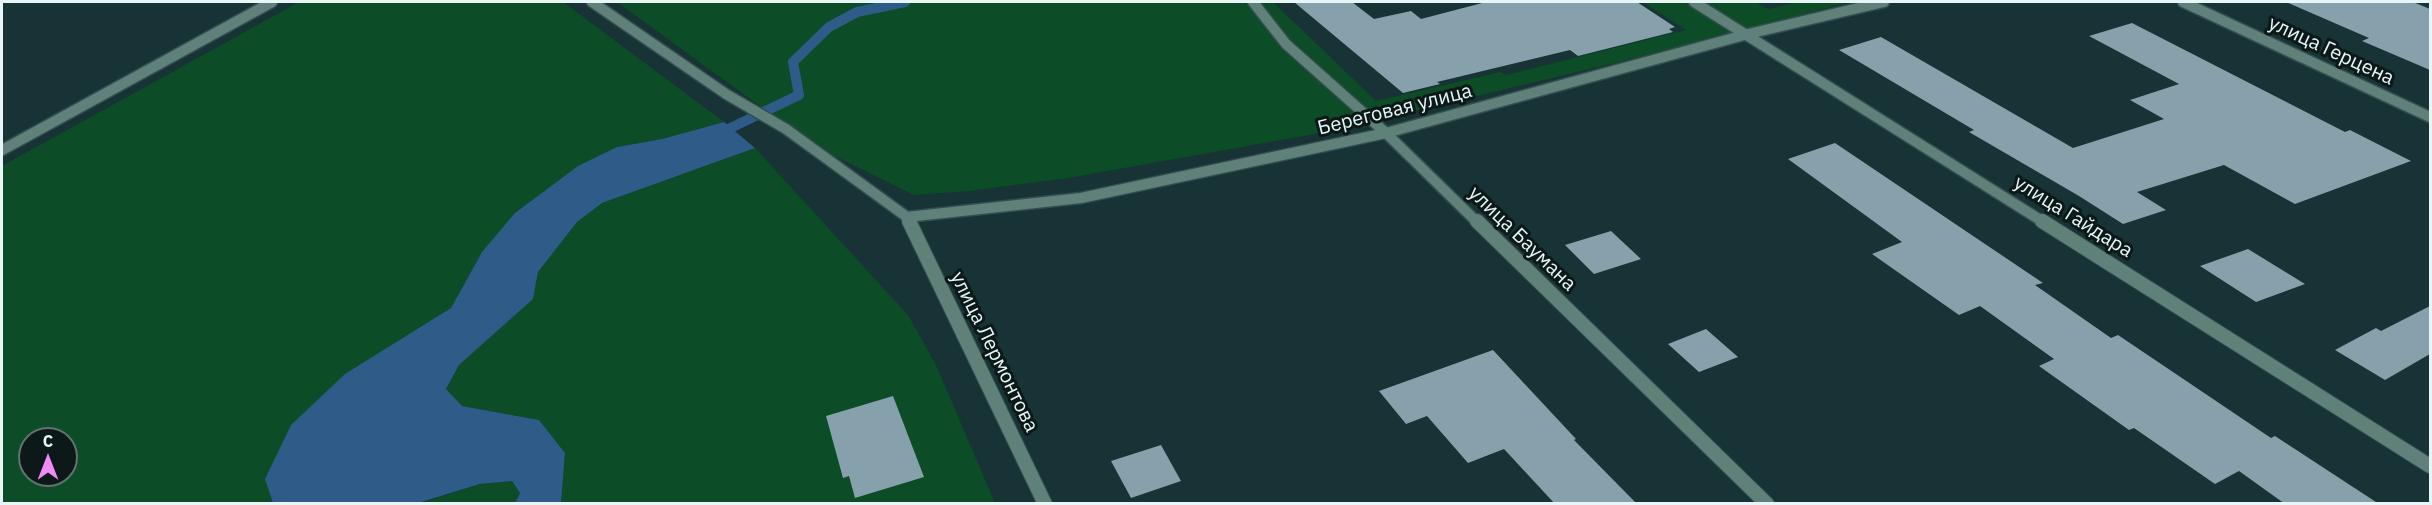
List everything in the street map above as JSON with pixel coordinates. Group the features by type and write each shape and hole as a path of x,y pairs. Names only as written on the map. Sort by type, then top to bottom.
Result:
{"street":[{"path":"2,150 272,2"},
{"path":"592,2 726,94 786,129 907,217"},
{"name":"улица Баумана","path":"1253,2 1286,44 1386,133 1767,504"},
{"name":"улица Гайдара","path":"1694,2 2430,466"},
{"name":"Береговая улица","path":"907,217 1081,198 1386,133 1748,34 1884,2"},
{"name":"улица Герцена","path":"2183,2 2430,117"},
{"name":"улица Лермонтова","path":"907,217 1045,504"}],"green space":[{"path":"299,2 563,2 724,122 662,139 617,147 482,252 451,308 401,340 265,478 273,503 2,503 2,166"},
{"path":"617,2 1273,2 1376,101 1500,72 1506,75 1686,30 1643,2 1756,2 1768,9 1798,2 1849,2 1703,42 1326,132 1068,178 969,191 914,195 816,147"},
{"path":"755,148 908,315 936,365 995,503 561,503 565,453 539,420 462,406 446,390 459,365 533,299 538,272 577,222 602,203"},
{"path":"512,481 520,493 515,503 418,504 480,484"}],"water":[{"path":"724,122 755,148 602,203 577,222 538,272 533,299 459,365 446,389 462,406 539,420 565,453 561,503 515,503 520,493 512,481 480,484 418,503 273,503 265,479 291,425 345,374 451,308 482,252 515,213 578,166 617,147 662,139"}],"building":[{"path":"1294,2 1352,2 1374,19 1411,11 1421,19 1486,2 1637,2 1675,27 1669,29 1673,32 1578,56 1570,50 1437,82 1440,84 1403,93"},
{"path":"2286,2 2413,2 2430,9 2430,70 2362,41 2369,38"},
{"path":"2132,23 2345,132 2350,130 2411,161 2295,204 2224,165 2137,192 2166,210 2123,224 1969,132 1974,130 1839,50 1881,37 2073,148 2164,119 2130,100 2179,84 2089,36"},
{"path":"1835,143 2043,283 2035,285 2111,338 2118,335 2271,438 2275,436 2379,504 2285,504 2239,471 2215,484 2134,428 2129,430 2039,366 2054,359 1980,306 1959,315 1872,254 1902,242 1788,159"},
{"path":"1611,231 1641,259 1594,274 1565,245"},
{"path":"2248,249 2305,284 2256,302 2200,266"},
{"path":"2430,306 2430,354 2385,380 2335,350 2376,328 2381,331"},
{"path":"1706,329 1738,357 1699,372 1668,344"},
{"path":"1493,350 1576,439 1574,440 1637,504 1555,504 1504,449 1468,463 1427,416 1406,424 1379,391"},
{"path":"893,396 924,477 855,498 849,476 843,478 826,416"},
{"path":"1161,445 1181,481 1131,498 1111,461"}],"waterway":[{"path":"718,134 799,95 793,62 829,27 857,12 905,2"}]}
